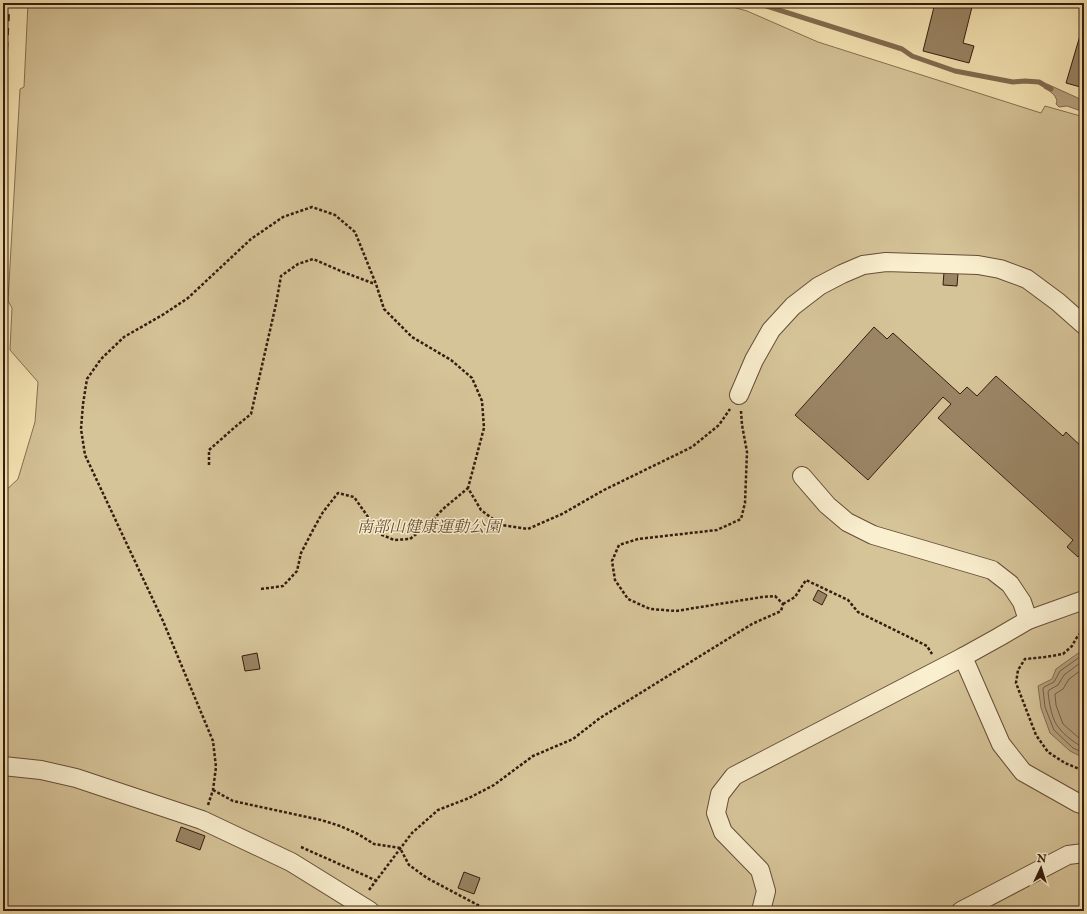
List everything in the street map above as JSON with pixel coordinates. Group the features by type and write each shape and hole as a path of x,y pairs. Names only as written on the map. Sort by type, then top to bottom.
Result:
{"street":[{"path":"739,395 754,360 771,330 793,306 819,286 863,265 886,262 978,265 1000,269 1027,279 1058,302 1084,325"},
{"path":"802,476 827,505 847,522 873,535 992,570 1010,584 1022,602 1028,620"},
{"path":"761,911 766,891 760,870 724,832 716,813 720,794 734,776 941,668 1028,620 1084,600"},
{"path":"963,656 1001,744 1023,772 1078,803 1084,804"},
{"path":"3,766 41,770 76,778 202,820 291,862 365,908"},
{"path":"961,911 1068,855 1084,853"}],"path":[{"path":"202,820 213,790 216,768 213,741 163,621 85,455 81,429 87,379 101,359 124,337 188,298 251,239 283,217 312,207 335,215 355,232 376,284 384,309 412,337 451,360 472,378 482,401 484,428 468,488 410,539 394,540 380,534 354,497 338,493 323,512 314,528 301,553 297,571 283,586 261,589"},
{"path":"209,465 209,450 251,414 281,276 298,264 313,259 376,284"},
{"path":"468,488 481,510 501,525 528,528 562,514 604,490 692,447 719,425 739,395"},
{"path":"739,395 747,452 745,503 741,519 717,530 638,539 619,545 612,561 615,580 628,599 650,609 676,611 762,596 776,596 783,604"},
{"path":"365,908 375,880 412,833 438,810 469,798 494,785 533,756 573,739 600,718 752,624 781,611 783,604 795,597 806,580 848,600 858,612 927,646 941,668"},
{"path":"1084,629 1072,646 1063,654 1026,659 1018,670 1016,683 1036,735 1048,752 1064,763 1084,771"},
{"path":"213,790 233,801 321,820 358,834 374,844 400,848"},
{"path":"400,848 410,865 427,878 489,911"}],"green space":[{"name":"南部山健康運動公園","path":"28,3 718,3 747,11 818,42 1041,113 1045,106 1084,117 1084,911 3,911 3,493 18,479 35,422 38,382 10,350 12,308 8,301 20,89 24,87"}],"water":[{"path":"1047,84 1084,102 1084,112 1067,106 1059,107 1056,104 1057,101 1054,95 1044,88"},
{"path":"1084,649 1084,758 1070,751 1050,733 1041,708 1038,686 1052,679 1056,669"}],"building":[{"path":"935,3 973,3 963,43 974,46 969,63 923,51"},
{"path":"1084,22 1084,88 1066,83"},
{"path":"944,272 958,273 957,286 943,285"},
{"path":"874,327 887,339 893,333 960,394 967,387 977,396 996,376 1063,436 1066,432 1084,449 1084,550 1078,557 1067,547 1073,540 938,418 951,404 943,397 868,480 795,415"},
{"path":"818,590 827,595 822,605 813,600"},
{"path":"257,653 260,669 245,671 242,656"},
{"path":"181,827 205,836 200,850 176,841"},
{"path":"464,872 480,878 474,894 458,888"}],"waterway":[{"path":"757,3 902,49 912,56 955,71 1013,82 1039,82 1051,89"}],"railway":[{"path":"3,119 9,3"}]}
